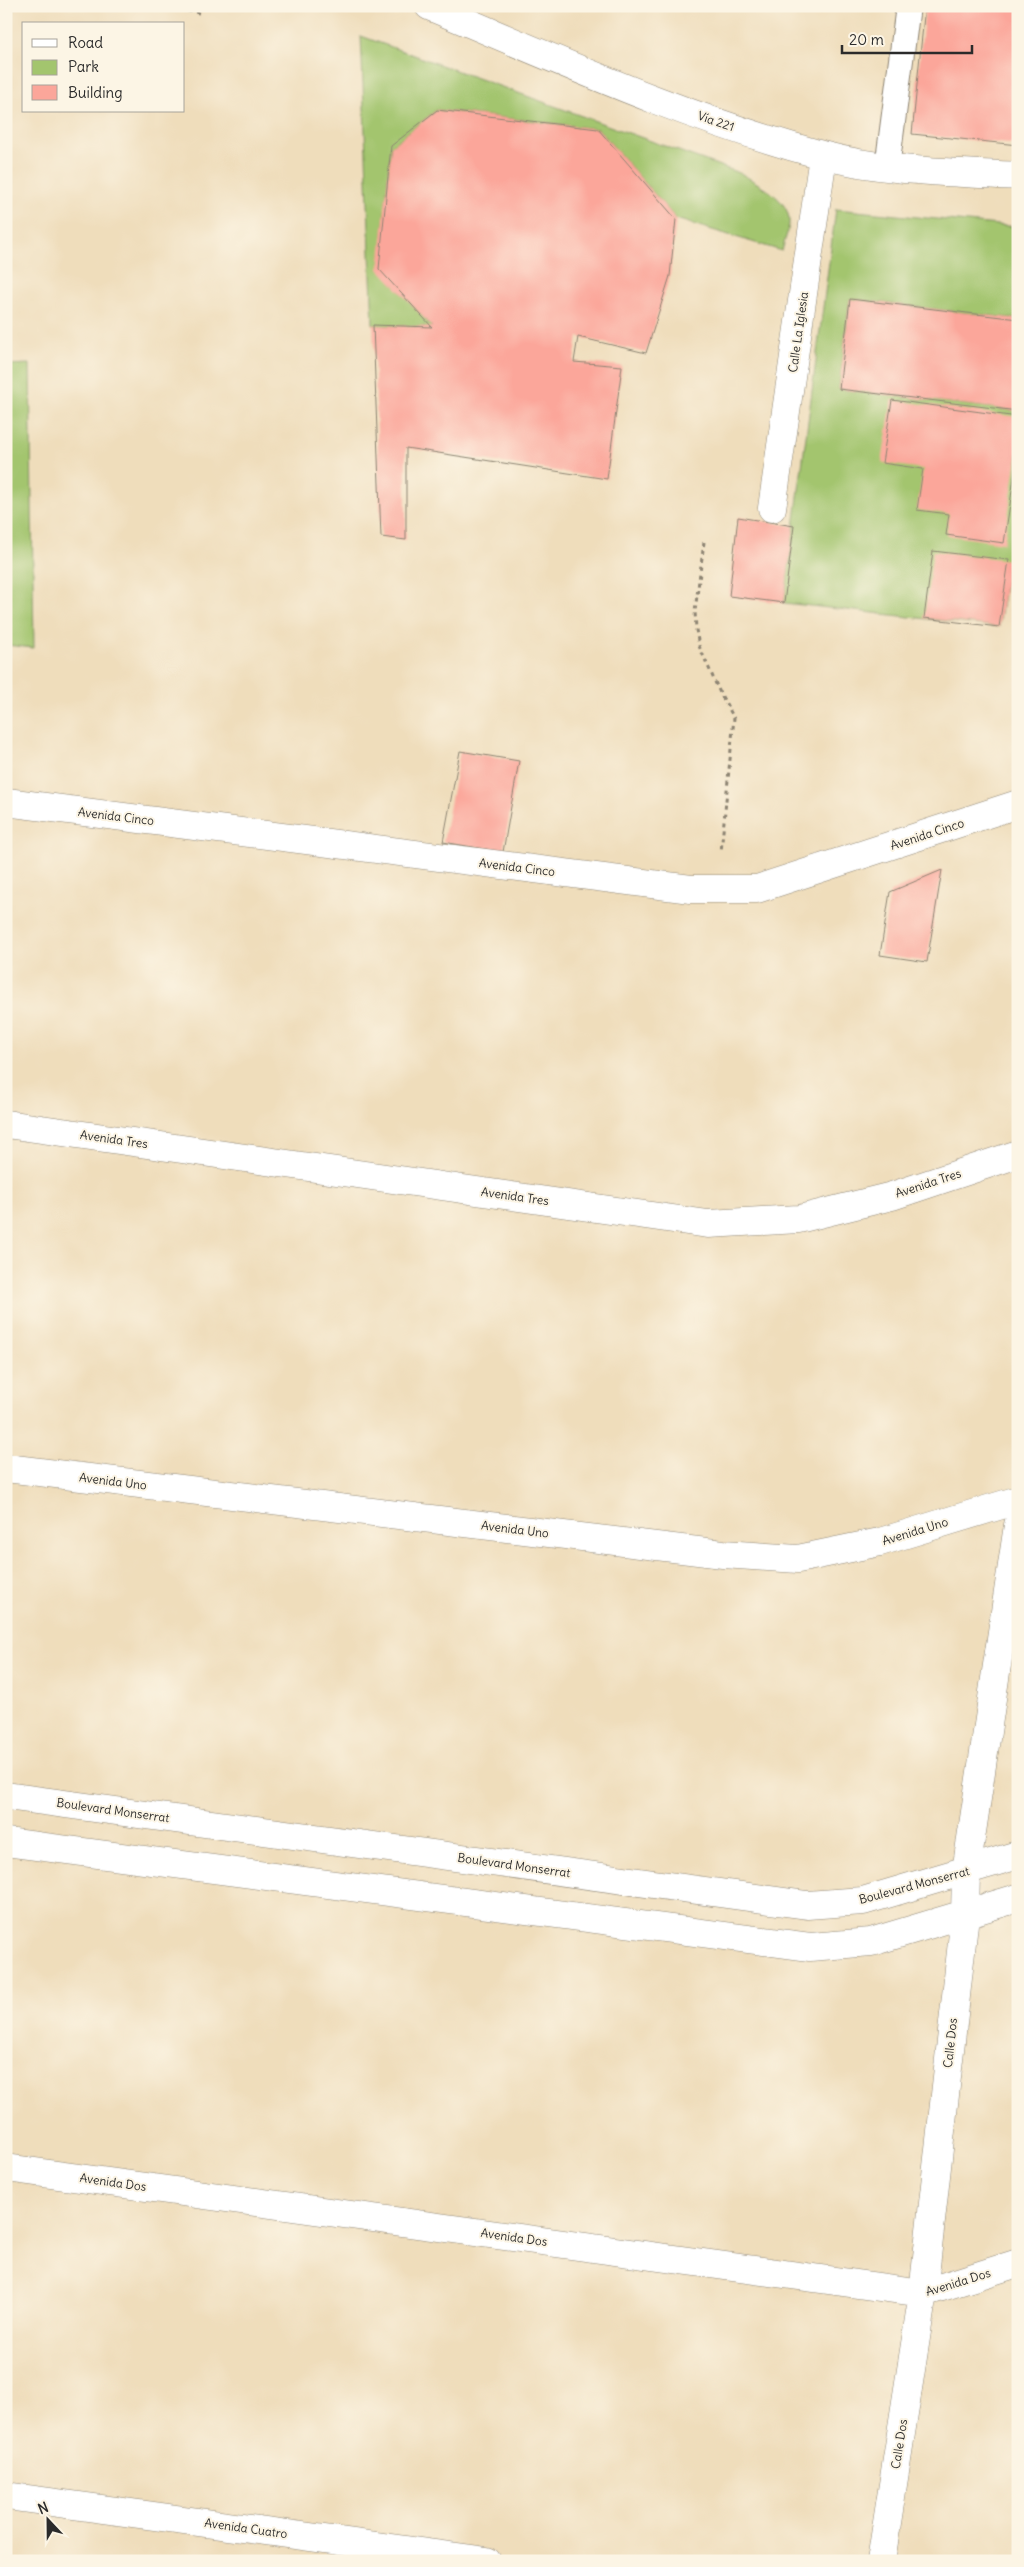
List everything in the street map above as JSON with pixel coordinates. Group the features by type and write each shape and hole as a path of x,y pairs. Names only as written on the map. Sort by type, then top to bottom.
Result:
{"street":[{"name":"Vía 221","path":"429,6 708,120 823,156 887,168 1018,176"},
{"name":"Calle La Iglesia","path":"772,508 823,156"},
{"name":"Avenida Cinco","path":"6,802 691,890 757,888 1018,804"},
{"name":"Avenida Tres","path":"6,1124 708,1224 800,1219 892,1196 1018,1154"},
{"name":"Avenida Uno","path":"6,1468 713,1553 798,1559 880,1542 1018,1500"},
{"name":"Calle Dos","path":"881,2561 923,2293 964,1915 966,1872 1018,1525"},
{"name":"Boulevard Monserrat","path":"6,1796 807,1905 863,1901 966,1872 1018,1855"},
{"path":"6,1842 810,1947 871,1942 1018,1898"},
{"name":"Avenida Dos","path":"6,2168 923,2293 1018,2263"},
{"name":"Avenida Cuatro","path":"6,2496 486,2561"}],"lane":[{"path":"887,168 908,6"}],"path":[{"path":"164,6 199,14"},
{"path":"704,542 695,611 696,630 699,646 734,718 718,890"}],"green space":[{"path":"361,36 742,174 773,194 785,207 789,224 782,251 676,219 598,129 437,110 391,146 380,269 432,327 373,325"},
{"path":"836,209 1018,227 1018,319 850,299 839,389 1018,411 1018,521 1015,521 999,627 784,603"},
{"path":"30,364 34,648 6,645 6,365"}],"building":[{"path":"925,6 1018,6 1018,145 912,134"},
{"path":"437,110 598,129 676,219 670,276 646,353 578,337 574,362 622,366 607,479 406,448 406,540 381,537 373,325 432,327 379,269 391,146"},
{"path":"850,299 1018,319 1018,411 839,389"},
{"path":"892,400 1018,417 1018,452 1004,543 946,535 949,514 917,510 923,469 882,463"},
{"path":"738,517 794,526 784,603 729,596"},
{"path":"933,551 1009,560 999,627 924,618"},
{"path":"460,751 519,761 503,852 443,842"},
{"path":"942,870 927,962 880,955 890,892"}]}
